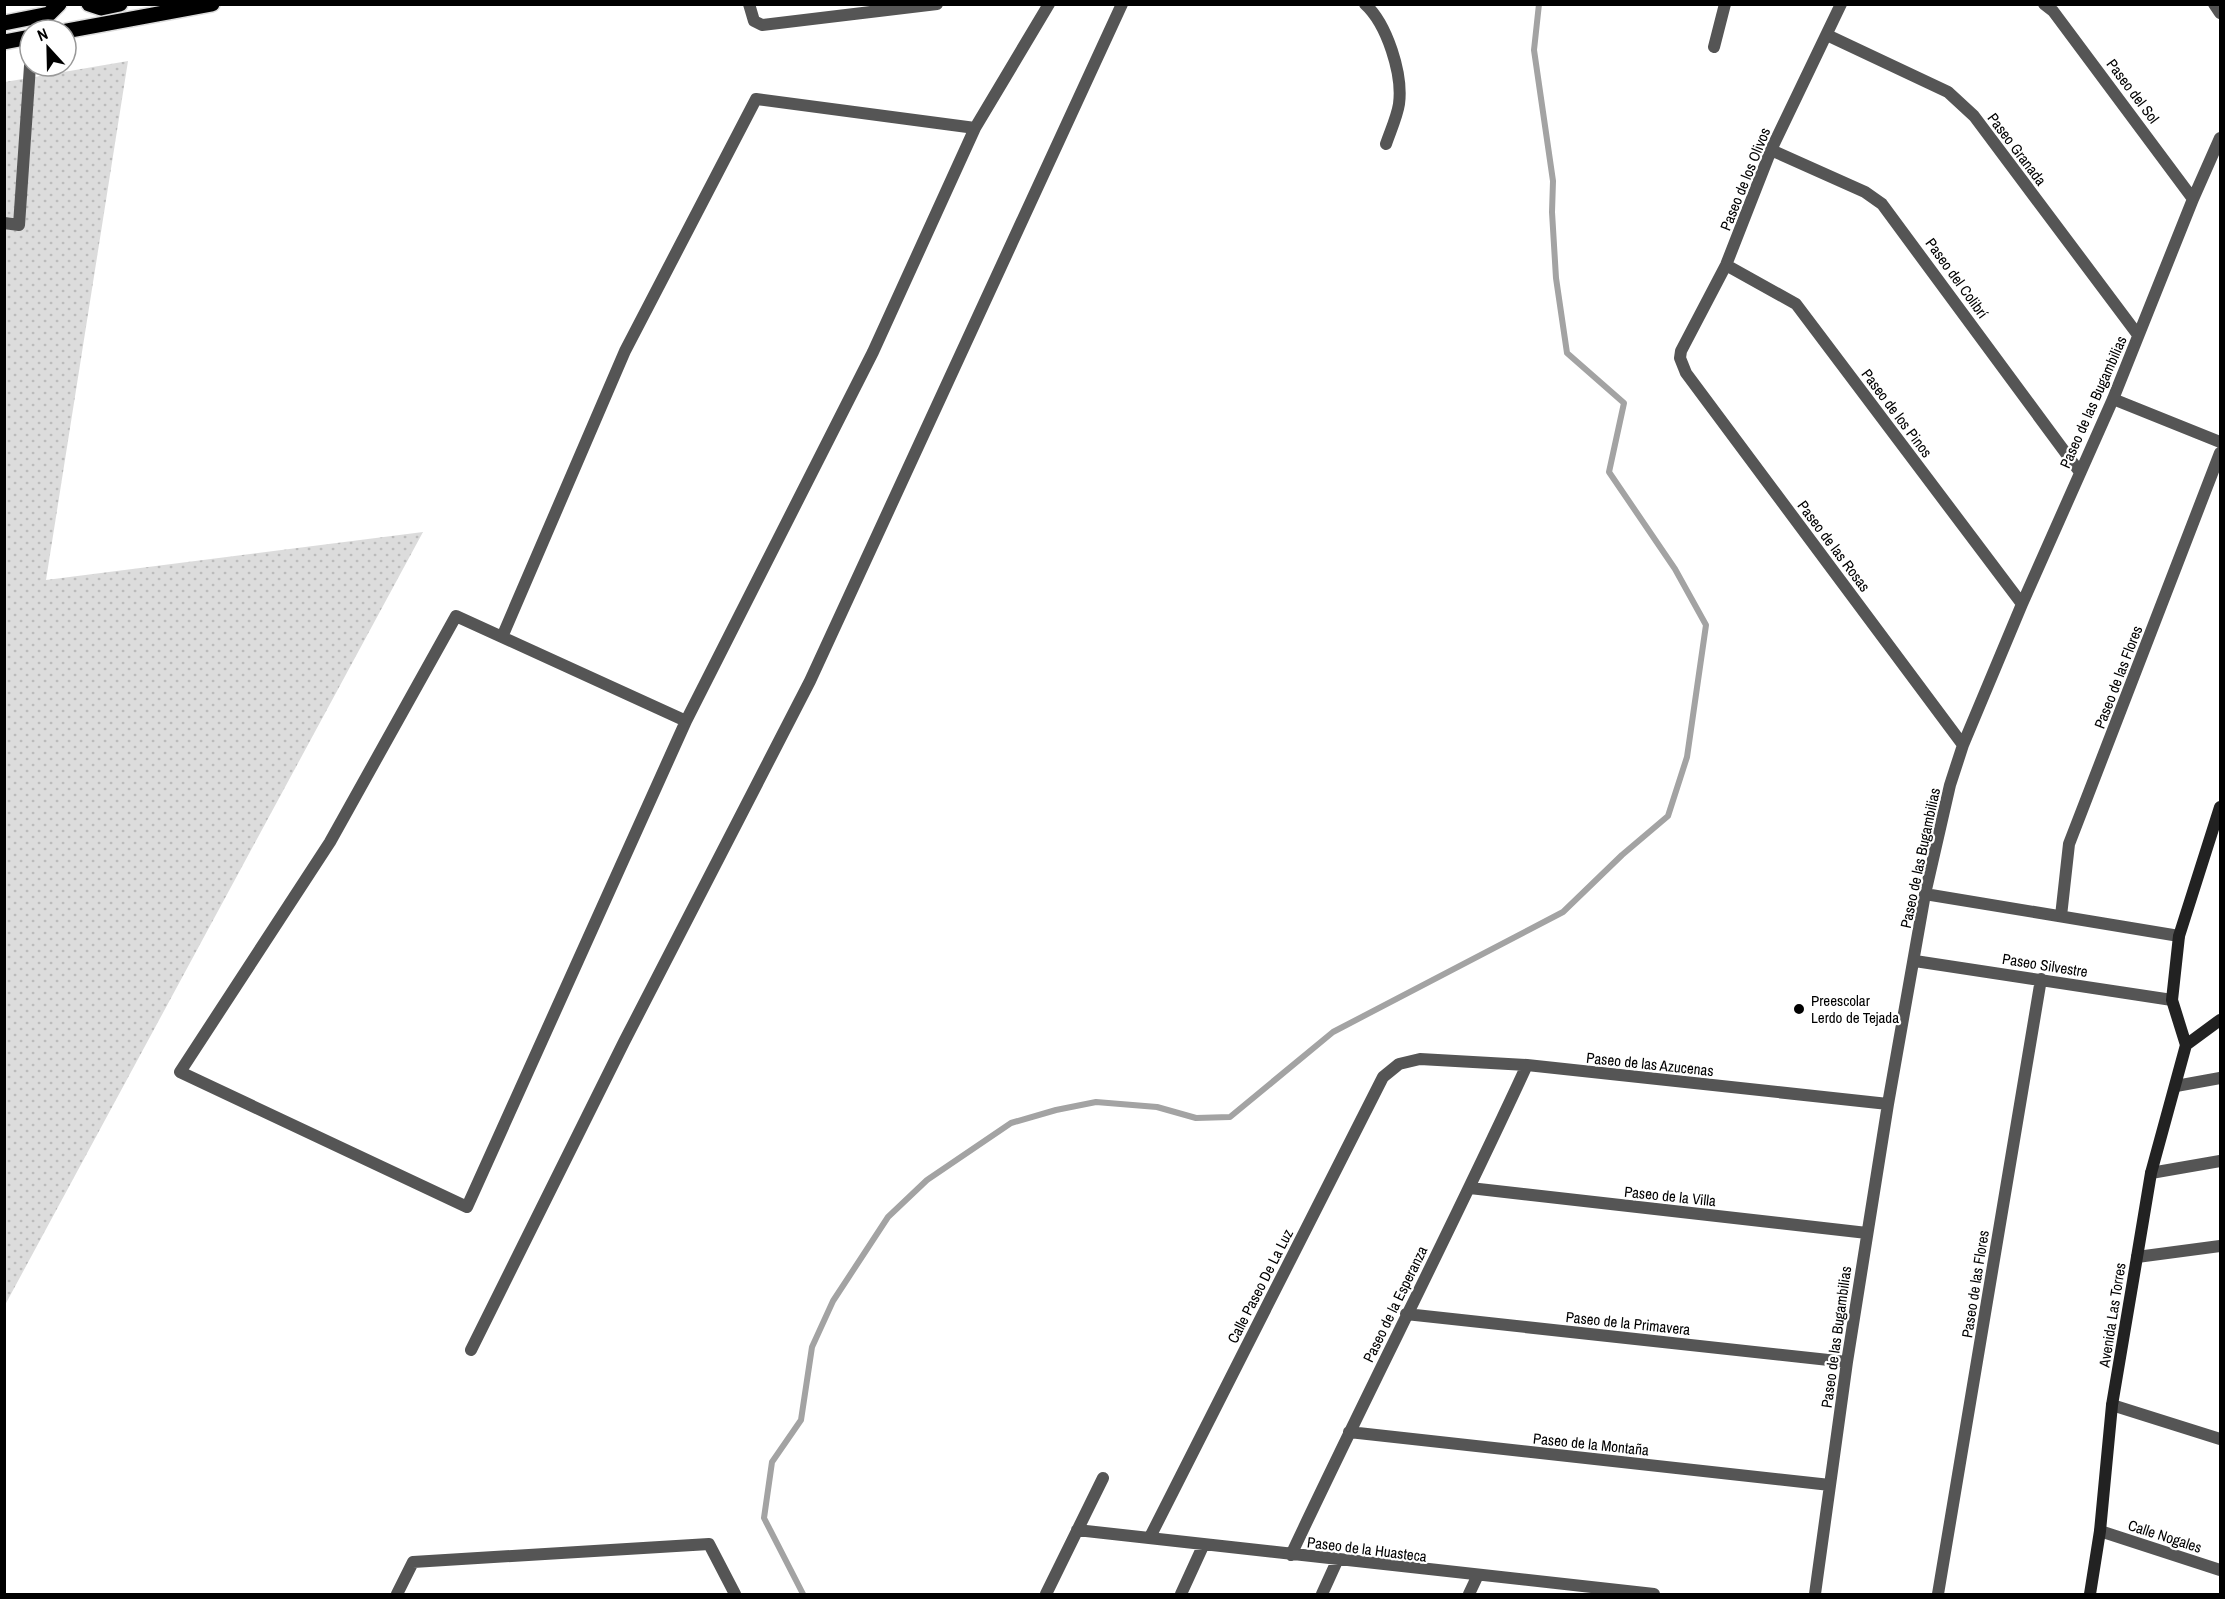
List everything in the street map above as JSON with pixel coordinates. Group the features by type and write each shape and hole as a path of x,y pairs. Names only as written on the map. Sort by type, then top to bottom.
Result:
{"main road":[{"path":"4,23 49,14 59,4"},
{"path":"89,4 101,8 120,4"},
{"path":"78,29 204,5"}],"street":[{"path":"749,4 754,21 762,25 937,4"},
{"path":"686,721 456,616 330,842 180,1072 467,1207 686,721 873,352 975,128 1049,4"},
{"path":"471,1350 624,1042 810,681 1122,4"},
{"path":"1365,4 1376,14 1396,69 1399,104 1386,144"},
{"path":"1714,47 1725,4"},
{"name":"Paseo de los Olivos","path":"1682,365 1681,351 1726,265 1771,150 1841,4"},
{"name":"Paseo del Sol","path":"2044,4 2053,11 2120,98 2193,199"},
{"path":"2214,4 2220,13"},
{"name":"Paseo Granada","path":"1827,35 1948,92 1974,116 2138,335"},
{"path":"4,223 19,225 29,78"},
{"path":"502,638 625,351 756,99 975,128"},
{"name":"Paseo de las Bugambilias","path":"1815,1594 1867,1233 1938,829 1964,745 2079,471 2113,399 2193,199 2220,138"},
{"name":"Paseo del Colibrí","path":"1771,150 1865,192 1882,204 2079,471"},
{"name":"Paseo de los Pinos","path":"1726,265 1796,304 2022,604"},
{"name":"Paseo de las Rosas","path":"1682,365 1964,745"},
{"path":"2113,399 2220,442"},
{"name":"Paseo de las Flores","path":"2061,916 2069,844 2220,453"},
{"path":"2220,807 2179,936 2172,1000 2186,1045 2220,1020"},
{"path":"1925,894 2179,936"},
{"name":"Paseo Silvestre","path":"1915,961 2172,1000"},
{"name":"Paseo de las Flores","path":"1938,1594 2041,979"},
{"name":"Avenida Las Torres","path":"2090,1594 2100,1532 2112,1405 2136,1257 2151,1173 2186,1045"},
{"name":"Paseo de las Azucenas","path":"1410,1060 1527,1065 1888,1104"},
{"name":"Calle Paseo De La Luz","path":"1150,1537 1383,1077 1391,1069 1410,1060"},
{"name":"Paseo de la Esperanza","path":"1291,1555 1406,1314 1470,1188 1527,1065"},
{"path":"2176,1086 2220,1078"},
{"path":"2151,1173 2220,1161"},
{"name":"Paseo de la Villa","path":"1470,1188 1867,1233"},
{"path":"2136,1257 2220,1246"},
{"name":"Paseo de la Primavera","path":"1406,1314 1847,1362"},
{"path":"2112,1405 2220,1439"},
{"name":"Paseo de la Montaña","path":"1349,1432 1830,1485"},
{"path":"1046,1594 1103,1478"},
{"name":"Paseo de la Huasteca","path":"1077,1530 1601,1592 1654,1594"},
{"name":"Calle Nogales","path":"2100,1532 2220,1570"},
{"path":"397,1594 413,1562 709,1544 735,1594"},
{"path":"1181,1594 1203,1546"},
{"path":"1322,1594 1337,1561"},
{"path":"1469,1594 1477,1577"}],"shaded area":[{"path":"128,61 46,580 423,532 5,1305 5,82 28,78 78,78 78,70"}],"waterway":[{"path":"803,1594 764,1518 772,1462 801,1420 812,1347 833,1301 888,1217 927,1180 1011,1123 1056,1110 1096,1102 1157,1107 1196,1118 1230,1117 1333,1032 1563,912 1622,855 1668,816 1687,757 1706,625 1675,569 1609,472 1624,403 1567,353 1556,278 1552,212 1553,181 1534,50 1539,4"}],"place":[{"name":"Preescolar Lerdo de Tejada","path":"1799,1009"}]}
